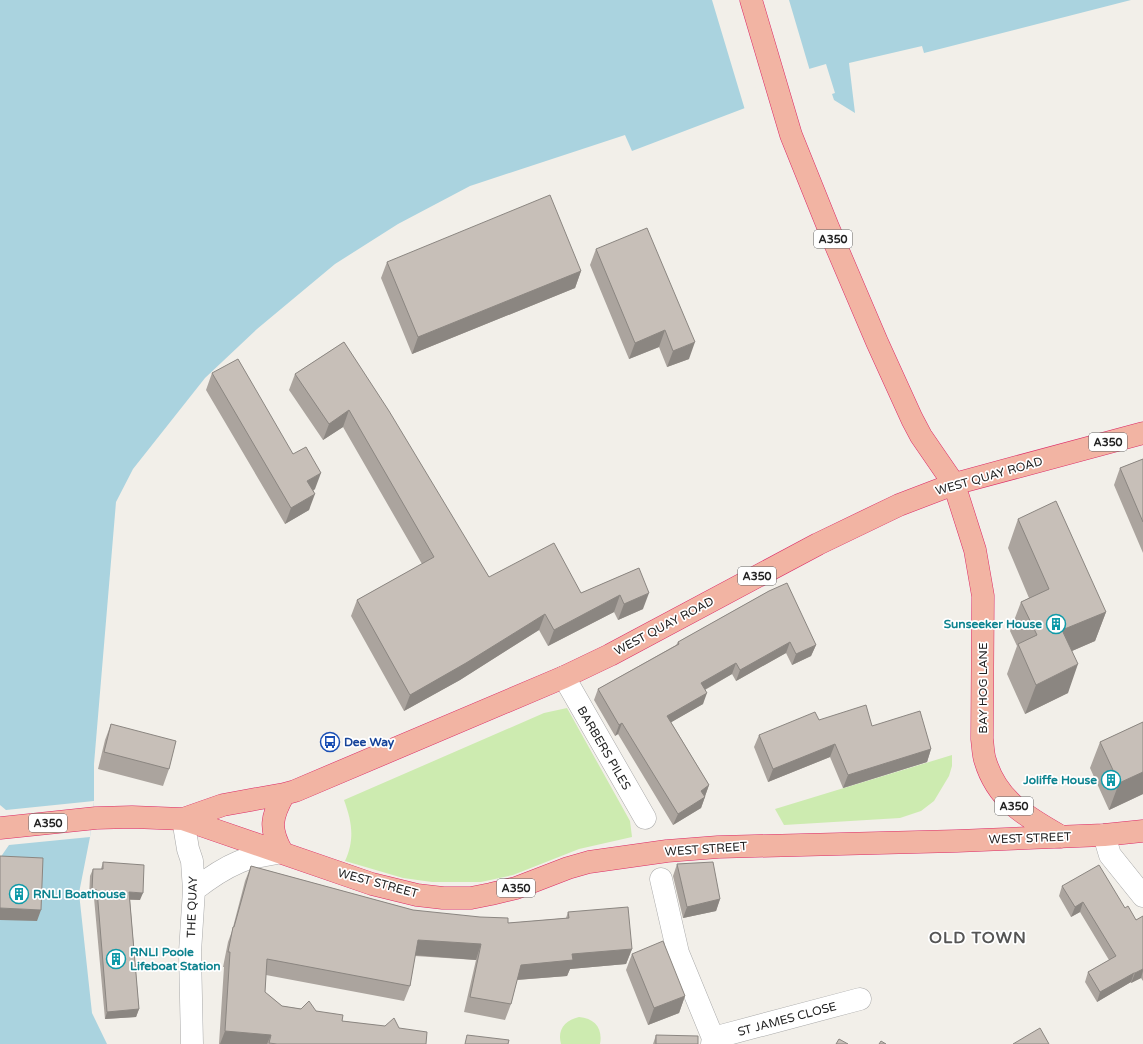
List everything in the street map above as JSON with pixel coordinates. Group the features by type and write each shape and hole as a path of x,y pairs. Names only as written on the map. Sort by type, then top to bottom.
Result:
{"highway":[{"name":"A350","path":"751,0 791,135 877,342 905,405 921,436 954,484"},
{"name":"WEST QUAY ROAD","path":"183,819 223,805 284,794 323,780 391,749 564,677 610,656 838,534 899,505 954,484 1143,433"},
{"name":"BAY HOG LANE","path":"954,484 975,550 983,596 982,739 985,759 990,774 1005,798 1026,816 1062,837"},
{"path":"282,852 275,840 273,826 275,809 284,794"},
{"name":"A350","path":"0,828 96,818 132,817 183,819"},
{"name":"WEST STREET","path":"183,819 380,886 417,895 443,898 464,898 492,894 516,888 568,868 589,862 667,851 718,847 957,841 1143,832"}],"street":[{"name":"BARBERS PILES","path":"564,677 644,818"},
{"name":"THE QUAY","path":"183,819 188,849 192,861 194,890 190,952 192,1044"},
{"path":"1104,835 1110,855 1143,896"},
{"name":"WEST STREET","path":"194,890 219,872 239,862 282,852"},
{"path":"661,879 678,953 713,1041"},
{"name":"ST JAMES CLOSE","path":"713,1041 860,998"}],"green space":[{"path":"567,708 630,821 632,837 579,849 513,875 481,882 432,882 403,878 345,861 350,845 351,830 349,816 344,800 544,713"},
{"path":"952,755 952,766 949,776 934,801 921,811 900,818 784,825 775,809"},
{"path":"574,1018 585,1018 597,1025 601,1039 600,1044 561,1044 560,1034 563,1026"}],"water":[{"path":"0,0 1131,0 924,53 922,46 849,63 855,113 834,100 832,94 835,93 826,64 747,87 745,108 632,151 625,135 470,186 398,224 335,264 257,329 205,378 133,469 116,502 94,764 94,801 90,837 79,893 92,1013 107,1044 0,1044"}],"pier":[{"path":"712,0 789,0 810,71 749,89 747,108 745,110"},
{"path":"94,801 90,837 9,845 0,858 0,805 6,810"}],"building":[{"path":"550,195 581,271 418,337 387,262"},
{"path":"647,228 695,342 673,351 665,330 635,343 596,249"},
{"path":"344,342 389,411 489,577 554,543 581,593 639,568 649,593 624,604 620,595 554,630 545,614 466,663 410,695 357,600 434,557 349,410 329,424 295,374"},
{"path":"238,359 293,454 306,447 321,473 307,481 315,494 291,508 212,373"},
{"path":"1143,459 1143,522 1120,468"},
{"path":"1056,501 1106,612 1062,630 1078,664 1036,685 1018,644 1037,635 1021,602 1049,589 1018,519"},
{"path":"787,583 816,645 796,654 790,642 740,670 736,663 701,683 707,693 667,716 709,785 701,791 705,797 678,814 622,723 619,725 598,689 679,644 678,642 769,591"},
{"path":"866,705 872,726 920,711 931,749 848,775 835,744 773,769 759,735 815,712 819,720"},
{"path":"1143,722 1143,772 1119,783 1100,742"},
{"path":"111,724 176,741 169,769 104,752"},
{"name":"RNLI Boathouse","path":"0,856 43,858 41,910 0,908"},
{"path":"103,862 144,865 143,893 129,892 139,1009 107,1012 97,890 92,890 93,869 103,869"},
{"path":"713,862 720,899 687,907 677,864"},
{"path":"1099,865 1125,908 1128,906 1136,920 1143,916 1143,969 1100,992 1088,972 1116,956 1083,902 1075,907 1062,886"},
{"path":"251,866 413,910 480,917 508,918 508,923 569,918 568,912 628,907 632,949 572,954 573,960 521,965 511,1004 470,997 481,944 418,940 410,986 267,959 265,992 282,1006 301,1009 309,1001 316,1011 343,1015 342,1021 385,1026 394,1018 399,1028 427,1032 426,1044 269,1043 271,1035 225,1031 230,952 228,952 233,927"},
{"path":"663,941 685,996 654,1008 632,954"},
{"path":"1040,1028 1049,1044 1013,1044"},
{"path":"467,1035 509,1040 508,1044 465,1044"},
{"path":"656,1035 698,1036 698,1044 656,1044"},
{"path":"839,1039 848,1044 836,1044"},
{"path":"881,1041 886,1044 879,1044"}],"place":[{"name":"Sunseeker House","path":"1056,624"},
{"name":"Dee Way","path":"330,742"},
{"name":"Joliffe House","path":"1111,780"},
{"name":"RNLI Boathouse","path":"19,894"},
{"name":"RNLI Poole Lifeboat Station","path":"116,959"}],"district":[{"name":"OLD TOWN","path":"978,937"}]}
